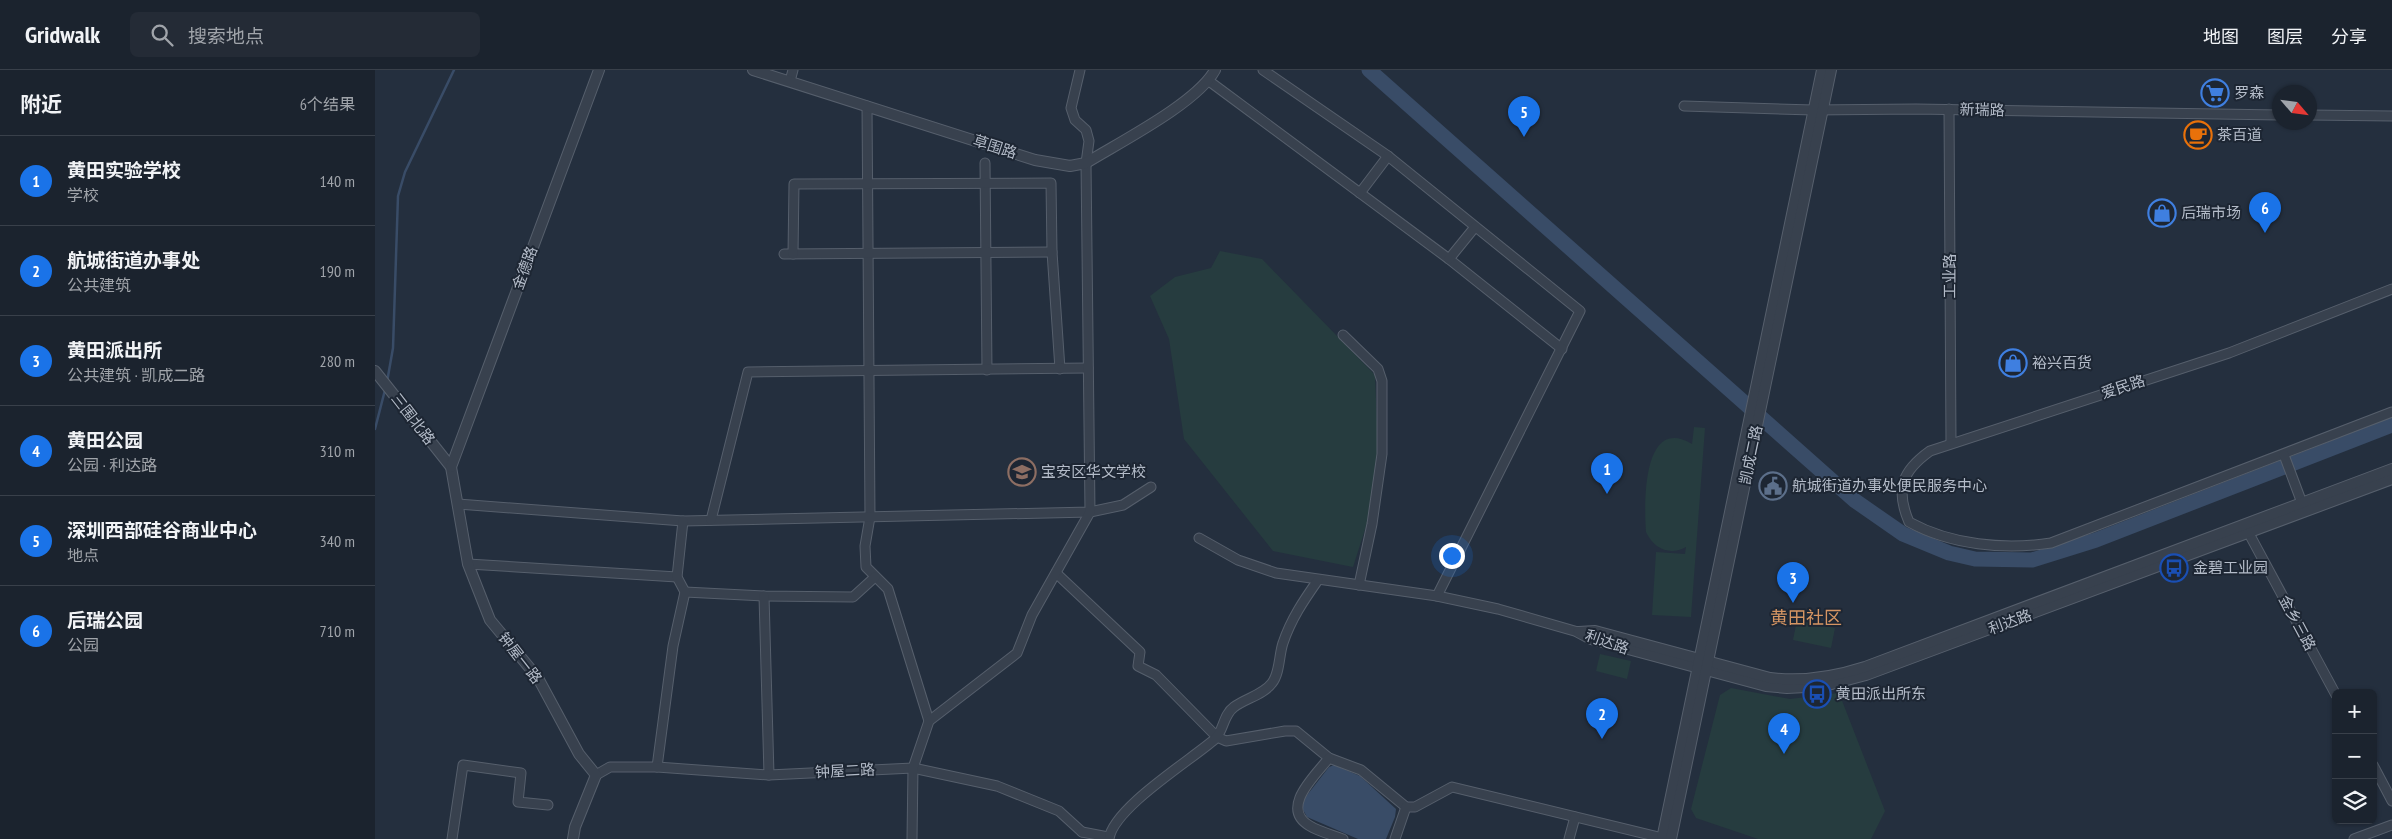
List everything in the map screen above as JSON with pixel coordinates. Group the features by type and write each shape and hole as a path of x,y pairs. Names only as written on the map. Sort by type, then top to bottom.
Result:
{"street":[{"name":"金德路","path":"451,467 599,70"},
{"name":"草围路","path":"753,70 1035,160 1070,166 1086,163 1191,97 1209,81 1215,70"},
{"path":"790,81 793,70"},
{"path":"912,839 913,768 929,721 1017,653 1032,615 1090,512 1086,163 1089,141 1086,130 1075,120 1071,108 1080,70"},
{"path":"1263,70 1388,156 1581,311 1437,596"},
{"name":"凯成二路","path":"1666,839 1818,110 1822,70"},
{"name":"凯成二路","path":"1818,110 1831,70"},
{"path":"1209,81 1449,259 1562,348"},
{"path":"867,106 870,518 865,546 867,567 888,589 929,721"},
{"name":"新瑞路","path":"1684,106 1818,110 1949,109 2272,115"},
{"name":"工业路","path":"1949,109 1951,443"},
{"path":"2317,115 2392,116"},
{"path":"1360,193 1388,156"},
{"path":"985,163 987,370"},
{"path":"1052,252 789,254 794,184 1051,183 1052,252 1060,368"},
{"path":"1449,259 1475,227"},
{"name":"爱民路","path":"2284,455 2051,543 2007,546 1966,542 1930,532 1909,522 1901,496 1902,484 1917,460 1930,451 2229,353 2392,289"},
{"path":"1343,335 1378,368 1382,381 1382,454 1372,524 1359,585"},
{"path":"711,520 748,372 1089,368"},
{"name":"三围北路","path":"375,371 451,467"},
{"path":"2302,503 2284,455 2392,412"},
{"name":"钟屋一路","path":"451,467 469,564 490,620 538,678 579,754 596,775"},
{"name":"利达路","path":"2246,528 2302,503 2392,469"},
{"name":"利达路","path":"1579,632 1595,631 1777,688 1814,687 1845,682 2246,528 2392,479"},
{"path":"458,504 683,521 870,518 1090,512 1123,505 1151,488"},
{"path":"657,767 673,646 685,592 677,577 683,521"},
{"name":"金乡三路","path":"2246,528 2333,689"},
{"path":"1199,538 1238,560 1276,573 1437,596 1498,609 1579,632"},
{"path":"469,564 677,577"},
{"path":"1056,573 1141,652 1138,666 1156,675 1217,737 1226,741 1285,730 1296,731 1329,758 1361,770 1406,807 1415,807 1452,787 1666,839"},
{"path":"685,592 764,596 853,597 875,576"},
{"path":"1079,835 1108,838 1115,825 1161,779 1217,737 1224,718 1233,707 1266,690 1274,681 1283,643 1294,614 1318,580"},
{"path":"764,596 769,775"},
{"path":"1329,758 1300,794 1297,806 1299,816 1310,826 1343,839"},
{"path":"452,839 463,765 521,773 518,802 548,805"},
{"name":"钟屋二路","path":"596,775 610,767 657,767 769,775 913,768 997,786 1059,811 1079,835"},
{"path":"2377,773 2392,801"},
{"path":"573,839 575,827 596,775"},
{"path":"1395,839 1406,807"},
{"path":"1569,839 1575,817"},
{"path":"2354,839 2392,825"}],"green space":[{"path":"1220,251 1262,259 1375,375 1378,445 1370,514 1353,567 1273,551 1184,439 1169,339 1150,296 1175,277 1211,268"},
{"path":"1694,427 1705,428 1691,617 1652,615 1656,552 1685,554 1686,547 1680,550 1668,551 1658,547 1649,538 1646,532 1646,484 1655,452 1663,441 1676,438 1692,444"},
{"path":"1797,620 1835,628 1831,648 1793,640"},
{"path":"1600,654 1631,661 1627,679 1596,671"},
{"path":"1731,688 1790,699 1839,693 1885,811 1871,839 1758,839 1696,818 1691,809 1720,695"}],"water":[{"path":"1334,765 1360,776 1396,809 1395,817 1386,839 1358,839 1307,817 1301,806 1304,799 1329,767"}],"waterway":[{"path":"387,382 393,348 398,196 405,172 454,70"},
{"path":"1369,70 1854,500 1903,534 1949,553 1975,559 2032,560 2096,540 2392,425"},
{"path":"375,429 385,390"}],"place":[{"name":"罗森","path":"2215,93"},
{"name":"茶百道","path":"2198,135"},
{"name":"深圳西部硅谷商业中心","path":"1524,137"},
{"name":"后瑞市场","path":"2162,213"},
{"name":"后瑞公园","path":"2265,233"},
{"name":"裕兴百货","path":"2013,363"},
{"name":"宝安区华文学校","path":"1022,472"},
{"name":"航城街道办事处便民服务中心","path":"1773,486"},
{"name":"黄田实验学校","path":"1607,494"},
{"name":"金碧工业园","path":"2174,568"},
{"name":"黄田派出所","path":"1793,603"},
{"name":"黄田派出所东","path":"1817,694"},
{"name":"航城街道办事处","path":"1602,739"},
{"name":"黄田公园","path":"1784,754"}],"district":[{"name":"黄田社区","path":"1806,618"}]}
